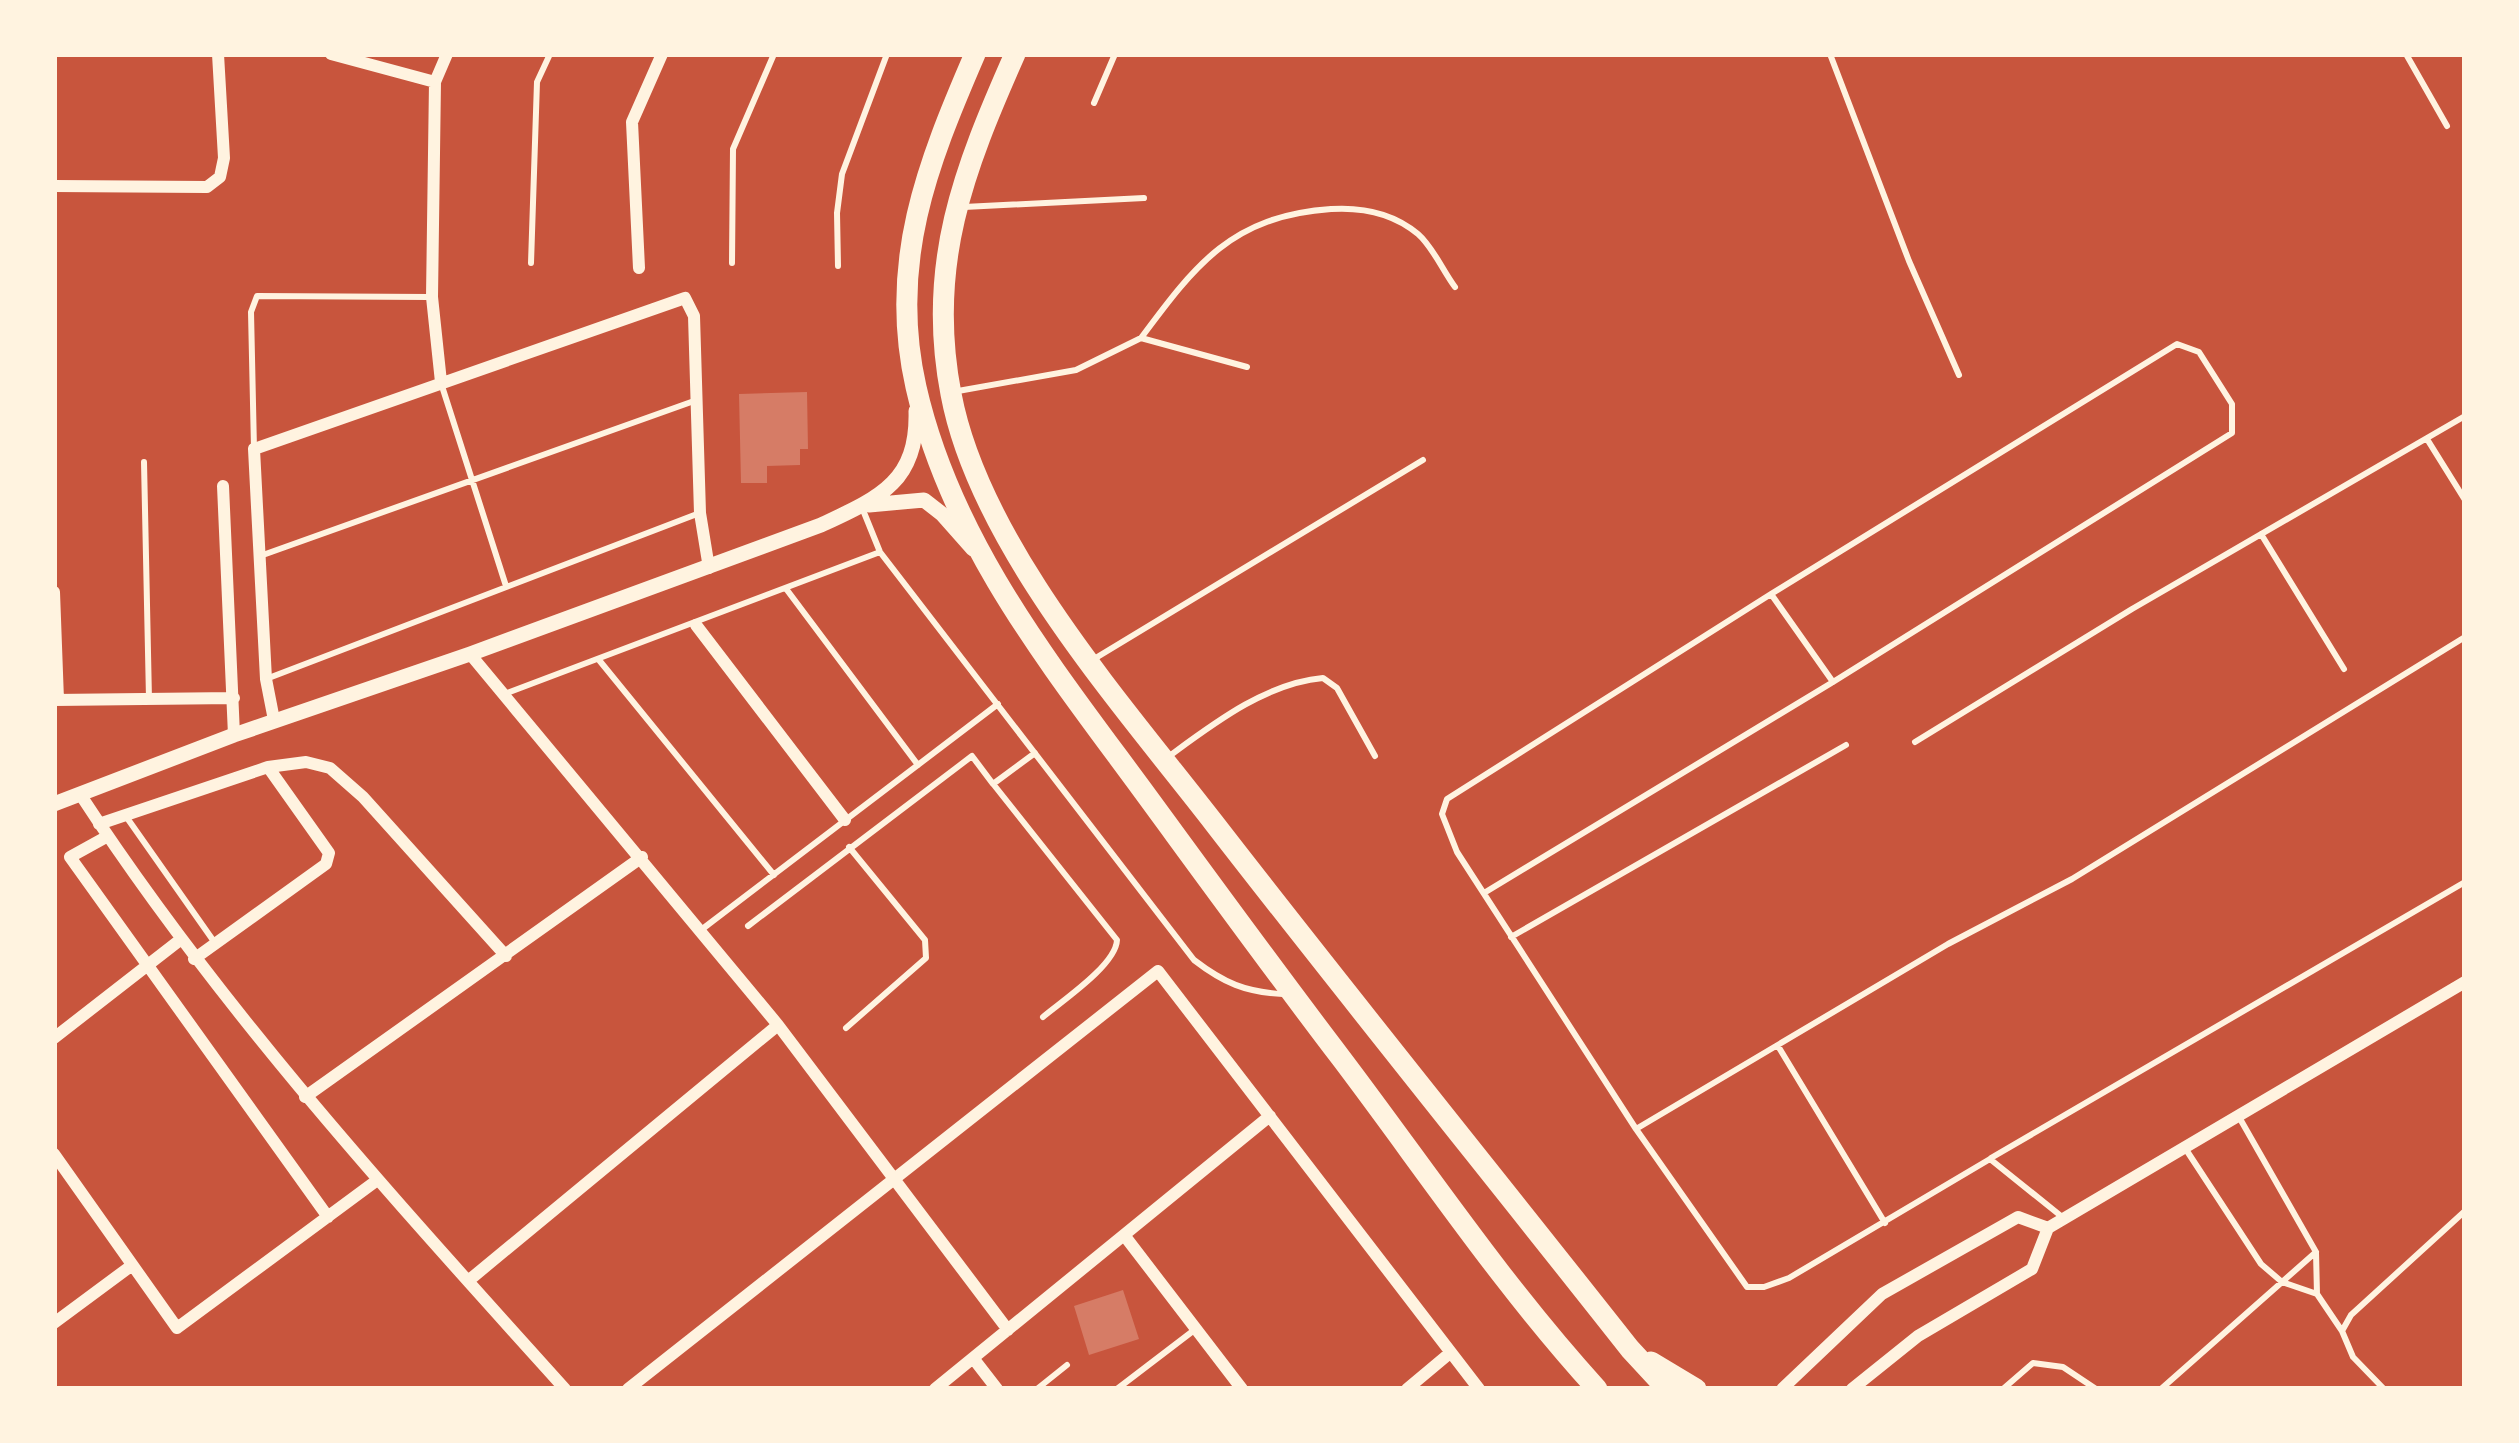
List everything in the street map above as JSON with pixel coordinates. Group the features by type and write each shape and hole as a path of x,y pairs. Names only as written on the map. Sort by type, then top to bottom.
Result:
{"highway":[{"path":"975,54 939,136 914,217 906,299 915,384 939,461 983,561 1051,666 1292,994 1470,1233 1594,1389"},
{"path":"1015,54 977,137 954,208 942,292 950,393 985,496 1028,570 1165,759 1630,1349 1667,1389"},
{"path":"1630,1349 1696,1389"}],"street":[{"path":"54,186 207,187 220,177 224,158 218,54"},
{"path":"441,382 432,297 435,82 447,54"},
{"path":"639,268 632,122 662,54"},
{"path":"336,55 435,82"},
{"path":"274,720 266,679 257,557 254,448 685,298 694,316 700,513 709,568"},
{"path":"54,804 274,720 786,541 861,506 905,472 916,430 915,384"},
{"path":"223,486 234,735"},
{"path":"861,506 924,500 943,514 983,561"},
{"path":"54,592 56,700 234,698"},
{"path":"696,625 845,820"},
{"path":"470,654 778,1025 1008,1330"},
{"path":"328,1217 70,857 125,814 268,767 306,762 330,768 363,797 506,956"},
{"path":"194,959 326,864 328,853 268,767"},
{"path":"80,794 194,959 305,1097 565,1389"},
{"path":"305,1097 642,857"},
{"path":"54,1038 180,940"},
{"path":"628,1389 1158,971 1479,1389"},
{"path":"1852,1389 1918,1336 2032,1269 2048,1228 2465,982"},
{"path":"468,1281 778,1025"},
{"path":"935,1389 1270,1116"},
{"path":"54,1154 177,1328 376,1181"},
{"path":"1782,1389 1882,1294 2018,1216 2048,1228"},
{"path":"1124,1234 1242,1389"},
{"path":"54,1323 131,1266"},
{"path":"1417,1386 1450,1353"},
{"path":"973,1358 997,1389"}],"lane":[{"path":"531,263 537,82 550,54"},
{"path":"732,263 733,149 774,54"},
{"path":"838,266 842,174 886,54"},
{"path":"1094,103 1115,54"},
{"path":"1830,54 1909,261 1959,375"},
{"path":"2406,54 2446,126"},
{"path":"954,208 1144,197"},
{"path":"950,393 1076,370 1141,338 1186,277 1222,246 1261,221 1303,212 1352,208 1386,214 1419,235 1455,287"},
{"path":"254,448 251,312 257,296 432,297"},
{"path":"1141,338 1247,368"},
{"path":"1484,893 2232,433 2232,404 2199,352 2177,344 1448,799 1442,814 1446,831 1484,893 1511,937 1636,1129 1747,1287 1765,1287 1789,1278 2465,882"},
{"path":"441,382 506,586"},
{"path":"257,557 695,401"},
{"path":"1915,742 2465,416"},
{"path":"2427,439 2465,500"},
{"path":"1091,661 1423,460"},
{"path":"144,462 149,699"},
{"path":"861,506 880,552 1195,960 1224,983 1251,992 1292,994"},
{"path":"266,679 700,513"},
{"path":"2260,534 2344,669"},
{"path":"507,694 880,552"},
{"path":"786,589 918,765"},
{"path":"1771,594 1833,682"},
{"path":"1636,1129 1948,944 2072,879 2465,637"},
{"path":"599,660 774,875"},
{"path":"1165,759 1243,707 1304,680 1323,678 1337,688 1375,756"},
{"path":"701,930 998,704"},
{"path":"1511,937 1846,746"},
{"path":"993,784 1035,753"},
{"path":"748,926 972,756 1117,940 1117,951 1105,964 1043,1017"},
{"path":"125,814 215,944"},
{"path":"846,1028 926,958 925,940 849,847"},
{"path":"1777,1045 1886,1222"},
{"path":"2239,1116 2316,1252 2317,1294 2342,1330 2353,1357 2384,1389"},
{"path":"2185,1148 2260,1264 2282,1282 2317,1294"},
{"path":"1990,1159 2064,1219"},
{"path":"2342,1330 2351,1315 2465,1211"},
{"path":"2161,1389 2316,1252"},
{"path":"1117,1389 1196,1329"},
{"path":"2003,1389 2033,1363 2063,1367 2096,1389"},
{"path":"1037,1389 1067,1365"}],"building":[{"path":"807,392 808,449 800,449 800,465 767,466 767,483 741,483 739,394"},
{"path":"1123,1290 1139,1339 1089,1355 1074,1306"}]}
